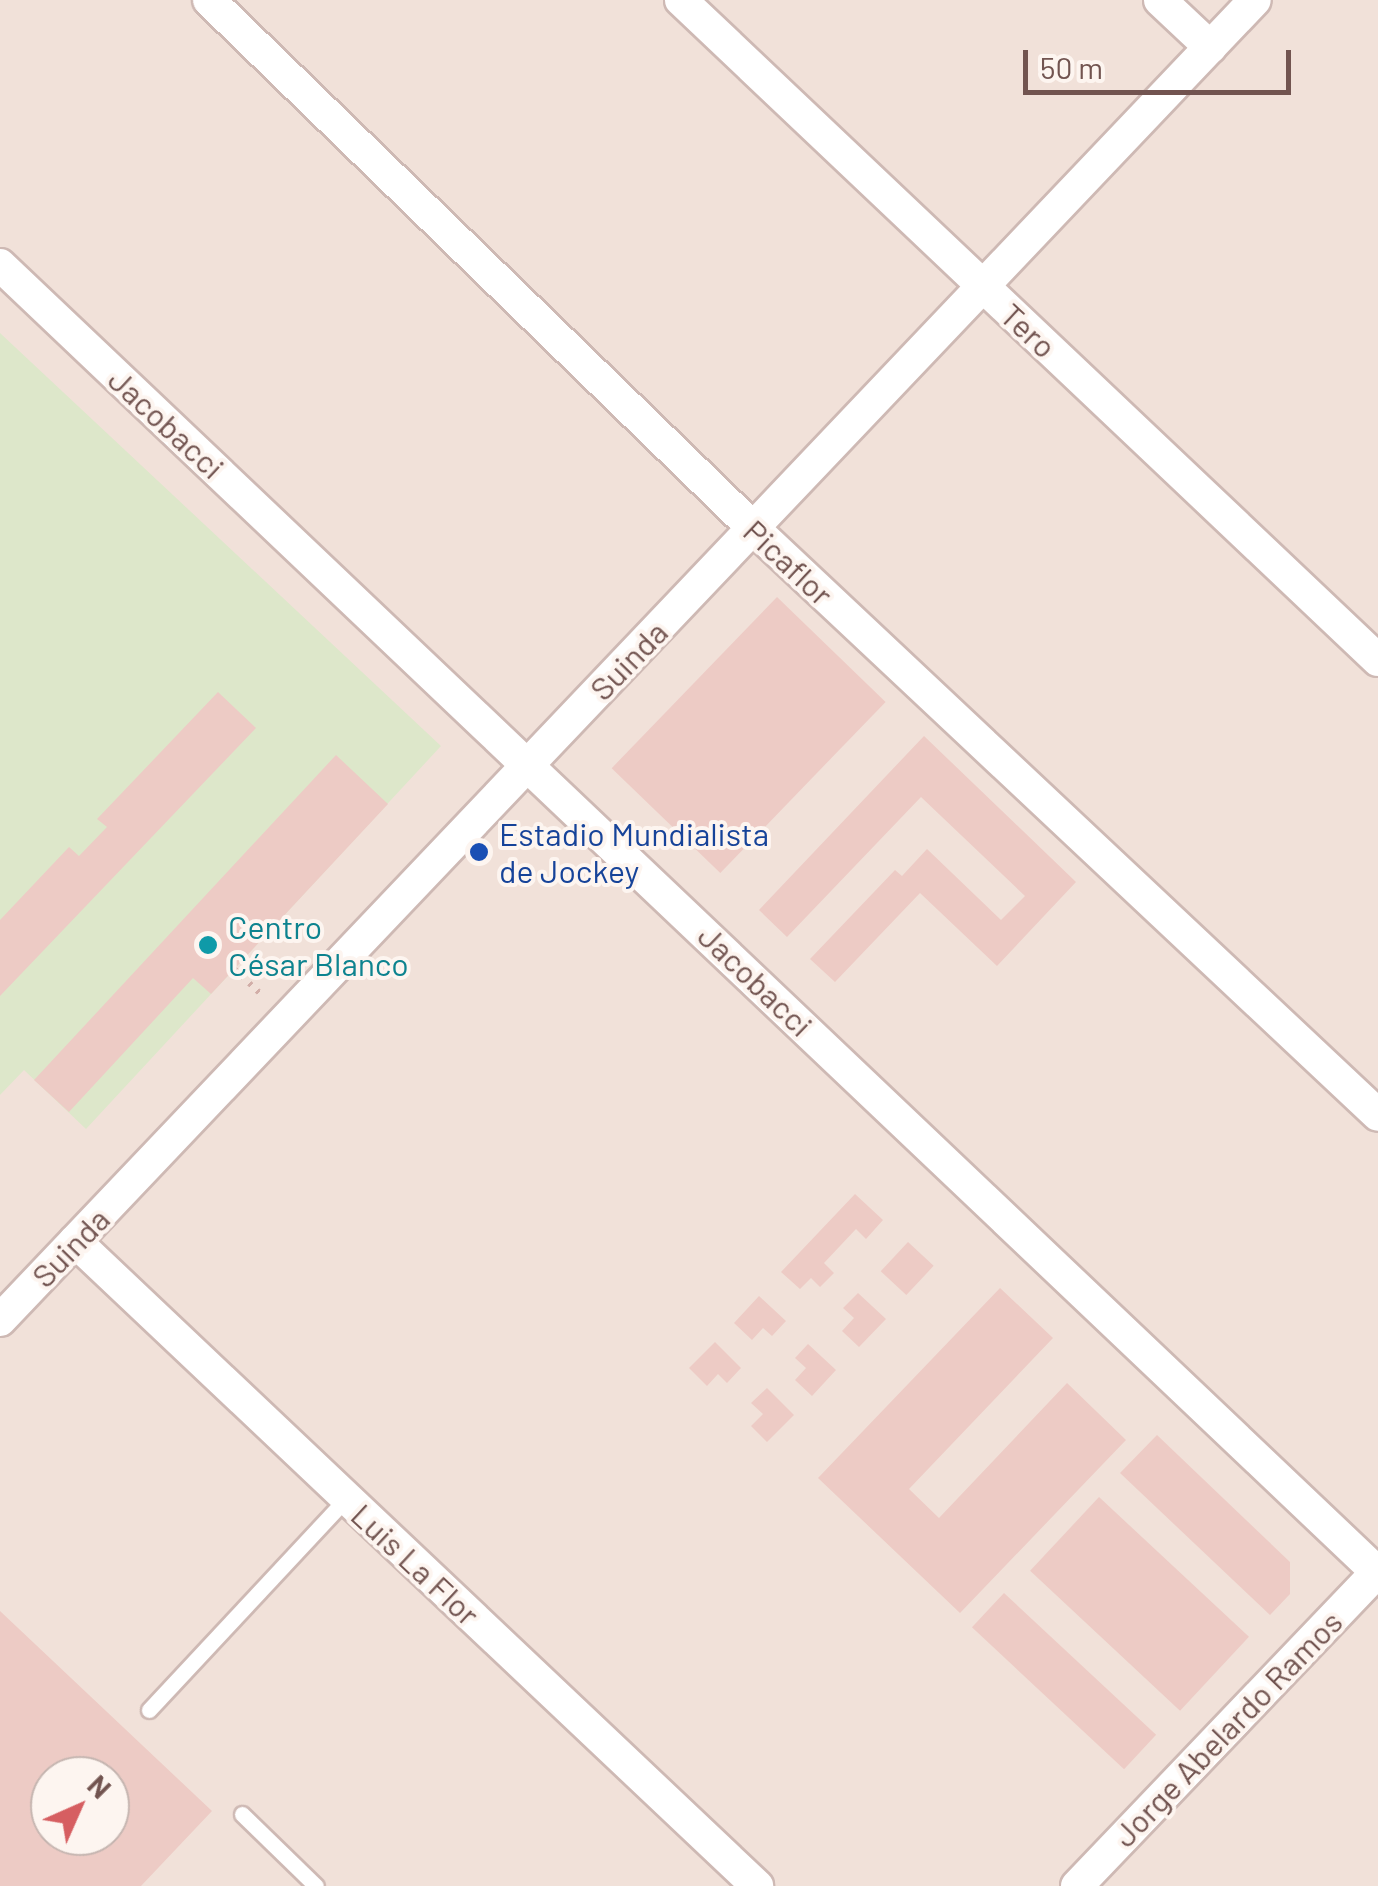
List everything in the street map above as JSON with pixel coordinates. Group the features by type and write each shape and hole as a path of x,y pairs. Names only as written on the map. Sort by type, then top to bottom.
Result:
{"street":[{"name":"Picaflor","path":"208,0 753,528 1378,1115"},
{"name":"Tero","path":"681,0 1378,660"},
{"path":"1160,0 1210,48"},
{"name":"Suinda","path":"0,1320 1255,0"},
{"name":"Jacobacci","path":"0,264 1378,1572"},
{"name":"Luis La Flor","path":"75,1241 757,1886"},
{"name":"Jorge Abelardo Ramos","path":"1077,1886 1378,1572"}],"lane":[{"path":"148,1710 347,1498"},
{"path":"242,1814 316,1886"}],"shaded area":[{"path":"0,0 1378,0 1378,1886 0,1886"}],"green space":[{"path":"0,333 441,746 86,1129 24,1070 0,1095"}],"building":[{"path":"777,597 886,702 720,873 612,768"},
{"path":"218,692 256,728 0,996 0,920 69,847 79,856 107,827 97,819"},
{"path":"924,736 1076,882 997,966 920,893 835,982 810,959 895,870 902,876 927,849 1001,920 1025,896 921,797 787,937 759,910"},
{"name":"Centro César Blanco","path":"336,755 388,804 211,994 193,978 69,1112 34,1080"},
{"path":"855,1194 883,1220 866,1239 856,1229 824,1263 834,1273 820,1287 811,1278 800,1289 781,1272"},
{"path":"908,1242 934,1266 906,1295 881,1271"},
{"path":"1000,1288 1053,1338 909,1489 939,1518 1067,1383 1126,1440 960,1613 818,1478"},
{"path":"858,1293 886,1319 859,1347 842,1331 854,1318 843,1308"},
{"path":"759,1296 786,1321 772,1336 763,1328 752,1340 734,1323"},
{"path":"715,1342 741,1368 727,1383 718,1374 707,1386 689,1368"},
{"path":"808,1344 836,1370 812,1396 795,1380 806,1368 795,1358"},
{"path":"767,1388 794,1415 767,1442 751,1426 763,1414 751,1403"},
{"path":"1157,1435 1290,1562 1290,1594 1270,1615 1120,1473"},
{"path":"1099,1497 1249,1637 1180,1711 1030,1571"},
{"path":"1004,1593 1156,1735 1124,1769 972,1627"},
{"path":"0,1611 212,1811 141,1886 0,1886"}],"place":[{"name":"Estadio Mundialista de Jockey","path":"479,852"},
{"name":"Centro César Blanco","path":"208,945"}]}
